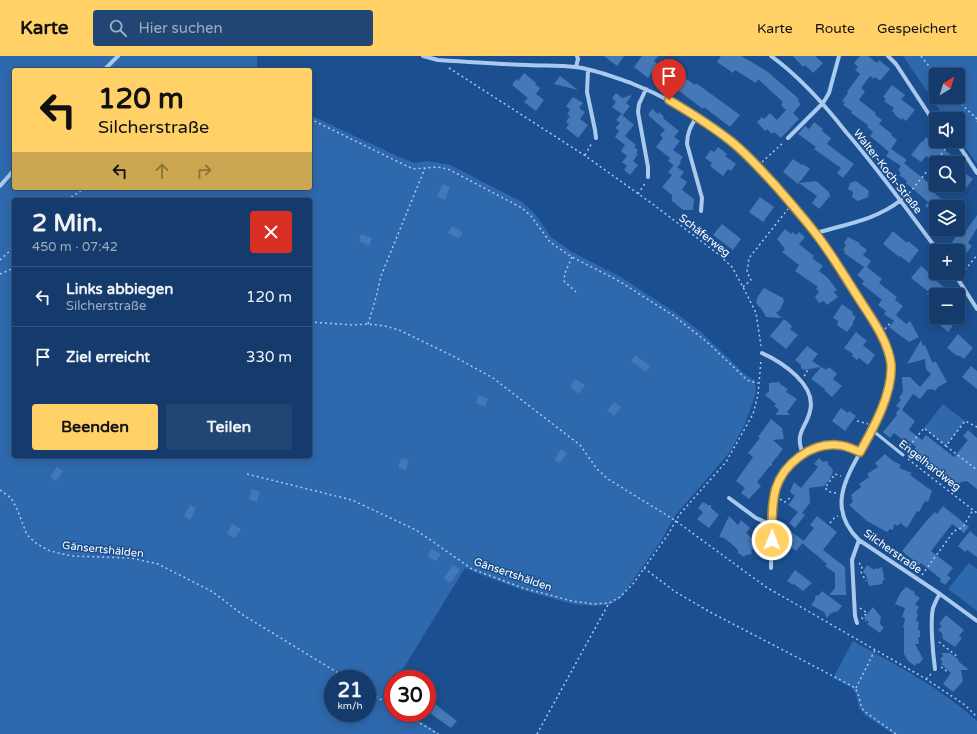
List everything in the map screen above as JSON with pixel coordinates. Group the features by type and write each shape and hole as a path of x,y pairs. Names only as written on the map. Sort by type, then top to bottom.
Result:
{"street":[{"path":"106,68 118,56"},
{"name":"Silcherstraße","path":"423,56 438,60 576,67 613,76 669,100 696,116 733,143 758,166 816,233 876,326 888,351 891,364 891,376 888,390 872,430 846,478 841,507 846,523 852,533 859,540 940,594 977,621"},
{"path":"576,67 578,59 577,56"},
{"name":"Walter-Koch-Straße","path":"771,56 783,65 823,103 901,201 933,244"},
{"path":"788,138 823,103 829,92 839,56"},
{"path":"888,56 896,64 929,114"},
{"path":"588,70 587,92 596,138"},
{"path":"646,89 639,104 638,112 648,167 648,177"},
{"path":"696,116 688,130 687,144 702,198 701,211"},
{"path":"961,148 977,173"},
{"path":"0,186 12,172"},
{"path":"816,233 876,216 901,201"},
{"path":"959,280 977,309"},
{"path":"762,353 785,367 798,378 810,394 810,410 801,430 800,440 800,447 804,454"},
{"path":"772,568 772,524 774,497 781,477 792,463 804,454 818,448 828,445 845,446 860,452"},
{"path":"729,498 756,518 772,524"},
{"path":"856,623 852,560 859,540"},
{"path":"935,669 933,609 940,594"}],"lane":[{"name":"Engelhardweg","path":"872,430 903,455"}],"path":[{"path":"921,56 930,68"},
{"name":"Schäferweg","path":"438,60 584,155 718,254 732,267 756,313 762,353 758,394 753,414 735,448 722,467 680,514 667,536 644,568"},
{"path":"961,104 977,119 977,122"},
{"path":"312,120 413,169 437,167 448,169 522,208 531,216 550,242 572,257 619,281 655,304 707,342 745,378 749,381 758,383"},
{"path":"584,155 596,138"},
{"path":"758,166 788,138"},
{"path":"901,201 946,148"},
{"path":"368,324 381,276 425,168"},
{"path":"638,194 648,177"},
{"path":"70,198 82,190"},
{"path":"743,287 751,280 747,272 749,258 791,204"},
{"path":"0,260 12,249"},
{"path":"965,270 977,255"},
{"path":"572,257 565,273 564,281 576,292"},
{"path":"0,274 12,269"},
{"path":"312,322 354,325 368,324 399,330 453,356 493,378 524,400 580,445 597,469 608,479 676,521 766,587 902,665 965,705 977,717"},
{"path":"857,421 863,422"},
{"path":"946,446 965,421 977,427"},
{"path":"973,425 977,424"},
{"path":"903,455 924,428 977,470"},
{"name":"Engelhardweg","path":"903,455 977,513"},
{"name":"Gänsertshälden","path":"247,474 352,500 416,530 472,569 524,588 572,601 593,604 609,603"},
{"path":"842,495 830,492 825,488 835,474 846,478"},
{"name":"Gänsertshälden","path":"0,490 11,498 27,535 37,544 50,551 72,556 132,558 158,564 213,592 243,615 333,670"},
{"path":"774,497 785,502 792,496"},
{"path":"918,579 954,531 963,527 973,510"},
{"path":"830,523 835,517"},
{"path":"862,566 861,572 866,581"},
{"path":"537,734 609,603 620,597 644,568 674,591 710,612 856,688 861,707 864,711 896,734"},
{"path":"933,638 958,657"},
{"path":"856,688 875,650"},
{"path":"418,722 438,734"}],"shaded area":[{"path":"0,56 257,56 257,68 12,68 12,190 312,190 312,116 415,163 428,161 450,165 522,202 536,215 551,237 572,252 621,277 676,313 701,332 747,376 755,380 756,393 745,424 730,452 674,517 661,541 620,599 609,605 593,606 572,604 522,590 465,568 402,670 384,670 384,722 422,722 441,734 0,734"},
{"path":"903,56 977,56 977,164 965,147 965,112 941,112 936,104 965,104 965,68 929,68 929,94"},
{"path":"943,404 965,421 946,446 924,428"},
{"path":"969,563 977,569 977,611 948,589"},
{"path":"853,641 918,678 963,709 977,721 977,734 893,734 866,716 859,708 856,694 852,688 833,678"}],"building":[{"path":"604,56 624,56 617,66"},
{"path":"642,56 658,56 654,61 666,71 669,67 695,85 696,83 740,115 730,127 674,87 672,90 666,85 667,82 653,71 648,78 634,67"},
{"path":"721,56 741,56 768,72 799,99 798,101 801,104 793,113 799,119 781,138 774,132 772,134 767,129 765,131 757,122 762,117 764,119 770,113 777,120 786,110 781,105 783,102 758,79 756,83 735,70 733,73 717,62"},
{"path":"793,56 815,56 823,63 813,73 805,65 803,67"},
{"path":"860,56 868,56 877,63 879,60 890,69 880,81 875,77 874,79 870,76 861,88 865,91 859,100 876,113 875,115 882,120 879,124 897,140 891,149 907,160 904,163 929,183 929,192 935,192 935,194 943,200 929,200 929,209 925,206 928,202 899,175 901,173 898,170 901,166 886,156 889,152 870,136 873,132 867,127 868,125 851,113 852,111 843,105 845,103 842,101 860,74 855,70 858,67 854,63"},
{"path":"524,73 540,88 536,94 544,100 536,111 524,102 528,98 512,85 516,79 518,81"},
{"path":"560,76 578,90 554,84"},
{"path":"892,85 905,95 901,99 915,110 906,121 902,118 901,120 894,114 895,113 892,111 894,108 884,101 886,99 883,97"},
{"path":"616,93 622,98 632,95 626,103 630,106 623,115 612,107 616,102 612,98"},
{"path":"573,97 583,103 579,108 585,112 580,119 588,125 578,138 566,128 569,124 566,122 570,116 567,114 570,110 566,106"},
{"path":"652,109 658,114 659,112 664,117 663,118 679,131 674,137 680,141 673,150 683,157 677,168 668,161 670,158 656,147 663,138 660,135 665,130 648,115"},
{"path":"621,114 634,125 625,136 636,145 634,147 638,150 636,153 638,154 633,161 638,165 630,175 624,170 627,166 622,162 627,156 621,151 625,145 615,137 619,131 615,128 620,123 616,120"},
{"path":"814,122 831,138 827,144 854,164 843,178 837,173 841,168 814,149 816,147 798,134 805,126 809,129"},
{"path":"926,137 928,139 929,137 929,148 942,148 953,156 929,156 929,158 926,156 921,162 911,155"},
{"path":"718,147 727,154 725,156 736,164 731,171 728,169 723,176 710,166 712,163 705,158 711,150 714,152"},
{"path":"793,159 810,169 798,184 783,172"},
{"path":"674,165 684,172 680,177 687,182 682,190 694,199 693,210 683,210 672,201 672,195 662,187 672,175 668,172"},
{"path":"965,173 973,179 965,190"},
{"path":"816,181 829,192 830,196 819,209 812,203 817,196 799,183"},
{"path":"856,181 869,191 868,197 858,201 852,197 853,192 848,189 850,183"},
{"path":"443,184 450,187 445,200 437,196"},
{"path":"760,197 774,207 763,222 749,212"},
{"path":"977,215 977,228 968,243 972,246 965,255 965,244 951,244 956,236 965,236 965,232"},
{"path":"722,224 741,239 733,250 713,235"},
{"path":"452,226 463,232 459,239 448,233"},
{"path":"785,229 791,234 793,232 796,235 799,232 805,237 799,244 814,256 812,258 823,266 819,271 828,278 837,290 834,292 838,297 827,305 824,301 819,303 815,297 819,292 816,289 818,287 795,271 799,265 782,252 785,249 777,239"},
{"path":"893,231 907,243 908,241 919,250 909,263 883,244"},
{"path":"361,234 372,238 369,246 359,241"},
{"path":"848,237 860,243 859,244 867,250 863,255 871,261 867,267 882,279 879,283 897,297 895,300 903,306 896,315 906,324 910,321 919,337 909,342 889,327 894,321 884,314 886,311 878,305 882,300 862,284 864,281 857,275 864,267 844,253 845,251 843,250 846,245 844,243"},
{"path":"921,266 929,273 929,280 936,280 945,288 929,288 929,292 911,278"},
{"path":"764,288 783,298 784,301 780,310 776,313 782,318 766,317 761,308 758,306 756,302 758,296"},
{"path":"842,304 853,312 852,314 855,316 853,324 847,332 837,325 838,321 833,318"},
{"path":"784,319 792,326 790,329 798,335 786,349 770,336"},
{"path":"941,324 954,324 948,332 940,325"},
{"path":"856,332 867,341 863,345 875,355 868,365 859,358 857,360 852,356 853,354 844,348"},
{"path":"958,334 973,348 964,359 958,355 957,356 947,348"},
{"path":"921,340 923,346 925,345 932,362 936,362 947,382 938,387 935,391 928,389 920,399 913,394 902,410 915,421 909,430 922,440 926,435 954,457 968,440 963,436 968,430 977,438 977,489 967,481 961,482 957,487 913,451 916,447 905,438 903,440 894,433 890,438 883,432 897,415 896,413 900,408 896,406 901,400 899,398 903,392 902,377 910,377 920,387 931,374 926,369 925,359 907,364"},
{"path":"807,346 818,354 812,361 826,370 829,367 837,374 833,379 842,386 832,397 824,390 825,389 811,379 821,367 804,370 795,360"},
{"path":"635,355 650,366 646,372 631,361"},
{"path":"971,366 977,371 977,389 962,377"},
{"path":"575,379 585,385 579,394 570,387"},
{"path":"780,382 780,384 788,389 786,392 797,399 787,412 790,415 775,415 779,410 774,406 776,404 765,395 769,391 769,383"},
{"path":"479,395 488,399 485,407 476,403"},
{"path":"614,402 621,407 614,416 607,411"},
{"path":"841,408 856,416 845,431 832,421"},
{"path":"771,419 782,428 784,439 773,440 783,449 772,463 772,466 770,466 757,482 761,486 749,499 741,493 745,488 736,481 753,457 748,453 760,438 758,437"},
{"path":"561,449 567,453 560,463 554,460"},
{"path":"885,454 893,461 901,465 899,468 912,473 910,475 932,491 928,502 925,501 907,528 900,523 898,526 894,524 893,530 890,529 887,532 867,521 849,505 853,502 851,495 861,487 859,484 869,477 867,474 878,467 875,463"},
{"path":"401,458 409,460 406,470 398,468"},
{"path":"819,458 823,462 828,461 828,465 833,471 830,479 824,486 809,488 810,503 802,513 805,515 795,528 789,523 798,512 788,505 795,496 790,492 794,482 801,488 818,467 814,464"},
{"path":"57,467 63,471 56,481 50,477"},
{"path":"252,489 260,492 257,502 249,499"},
{"path":"703,502 711,505 711,508 719,515 709,528 697,519 703,512 698,508"},
{"path":"190,505 196,508 190,520 184,516"},
{"path":"943,506 969,527 964,533 952,524 931,551 953,568 947,575 951,578 945,585 940,581 941,579 921,563 919,565 902,551 928,519 935,512 937,514"},
{"path":"729,516 738,525 741,520 750,528 746,533 757,542 751,551 752,554 744,557 738,553 738,550 724,538 719,537"},
{"path":"817,516 837,532 823,550 845,567 846,595 829,595 835,588 835,573 825,566 827,564 802,543 814,528 810,525"},
{"path":"232,524 241,529 235,538 227,534"},
{"path":"789,530 804,541 796,551 782,540"},
{"path":"970,531 977,537 977,557 967,550 965,552 958,546"},
{"path":"432,549 441,554 436,561 427,556"},
{"path":"453,565 460,570 450,583 444,578"},
{"path":"867,565 874,570 875,568 878,569 882,567 884,574 883,577 885,578 882,582 883,584 869,586 866,575 863,572"},
{"path":"795,570 812,583 803,591 787,581"},
{"path":"906,587 915,592 914,594 920,598 915,604 919,607 916,613 918,614 916,621 919,622 918,630 920,630 920,637 918,637 919,644 915,644 923,659 915,666 908,661 904,654 903,628 905,618 902,617 905,608 895,604 901,592"},
{"path":"822,591 842,606 838,611 831,613 827,618 824,612 811,605 815,600 815,596 819,595"},
{"path":"873,607 881,617 880,624 884,627 880,633 867,624 869,622 864,618"},
{"path":"946,615 964,630 959,636 962,638 955,647 943,639 942,633 938,630 942,626 939,624"},
{"path":"942,653 950,653 969,670 961,670 963,681 953,692 943,684 951,673 941,664 943,662 940,659 943,656"},
{"path":"436,705 457,721 451,728 436,717"}],"route":[{"path":"669,100 713,127 758,166 816,233 876,326 888,351 891,364 891,376 888,390 872,430 860,452 845,446 828,445 804,454 792,463 781,477 776,489 772,524 772,540"}]}
